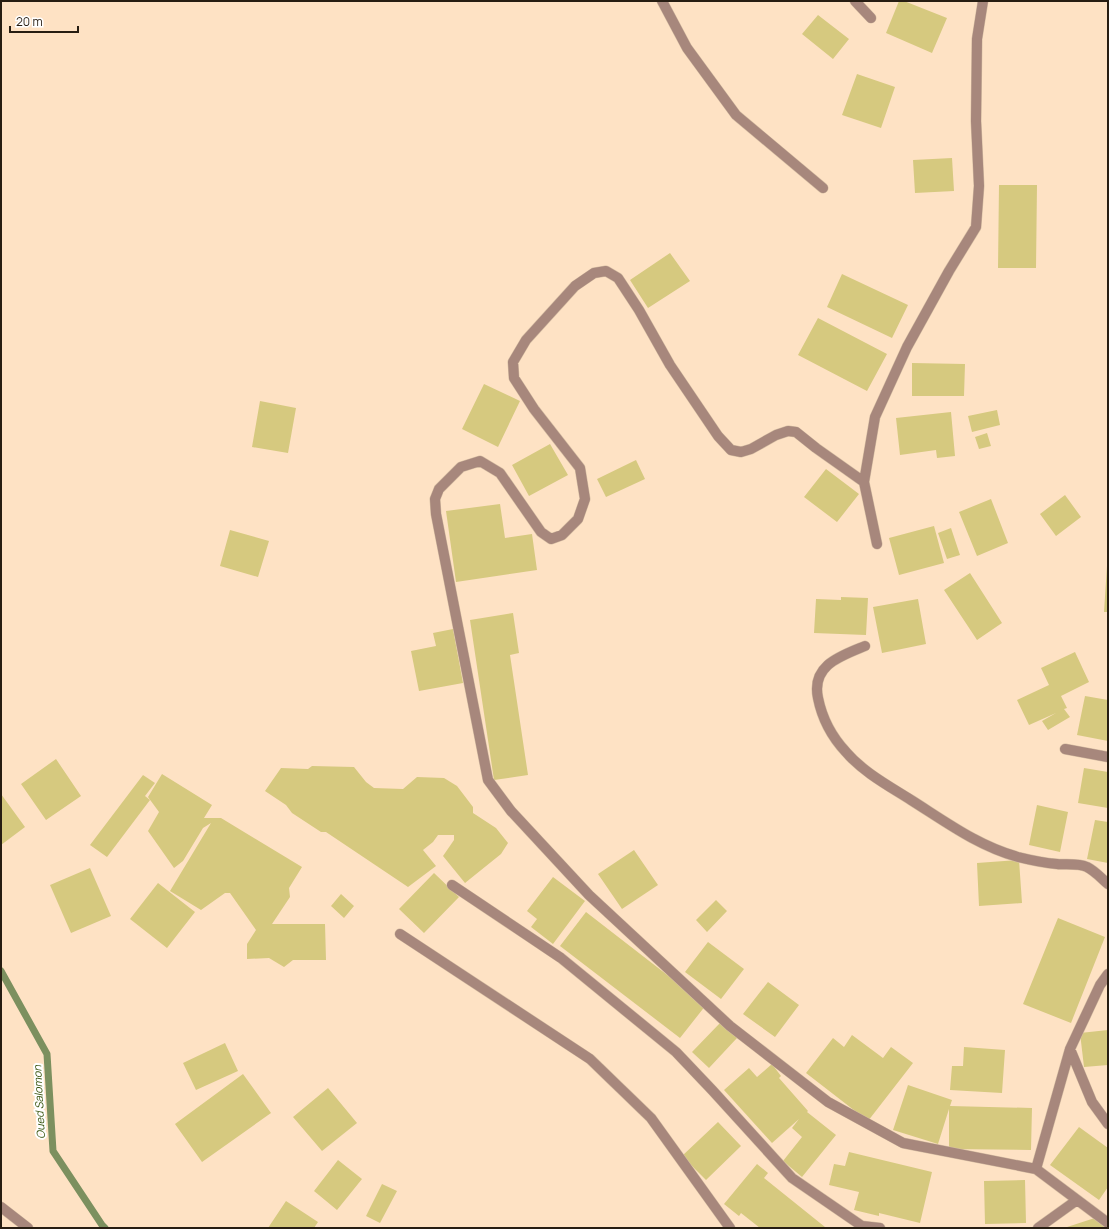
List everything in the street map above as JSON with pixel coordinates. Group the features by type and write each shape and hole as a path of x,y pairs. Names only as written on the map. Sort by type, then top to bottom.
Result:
{"street":[{"path":"662,1 686,48 736,115 823,188"},
{"path":"855,1 871,18"},
{"path":"877,544 864,482 875,417 908,347 949,271 976,227 979,186 976,121 977,38 983,1"},
{"path":"864,482 796,432 788,431 776,434 751,449 741,452 731,450 718,436 670,366 639,310 618,278 606,271 594,273 575,286 526,340 513,362 514,378 534,409 580,468 585,499 578,519 562,535 551,539 541,532 500,472 480,461 461,467 438,489 436,499 436,514 488,780 512,811 589,895 730,1026 828,1102 903,1143 1036,1169 1108,1223"},
{"path":"865,646 831,661 825,666 819,679 817,694 820,708 828,726 846,752 873,777 986,846 1018,857 1056,864 1076,864 1086,866 1108,884"},
{"path":"1066,749 1108,757"},
{"path":"452,885 561,958 676,1052 792,1178 862,1226 880,1228"},
{"path":"400,934 590,1059 652,1118 730,1228"},
{"path":"1036,1169 1070,1049 1100,985 1108,974"},
{"path":"1070,1049 1092,1102 1108,1124"},
{"path":"1038,1228 1051,1224 1077,1200"},
{"path":"1,1207 28,1228"}],"building":[{"path":"899,1 904,1 947,18 932,53 886,33"},
{"path":"818,15 849,39 833,59 802,34"},
{"path":"857,74 895,87 881,128 842,115"},
{"path":"952,158 954,191 915,193 913,160"},
{"path":"999,185 1037,185 1036,268 998,268"},
{"path":"670,253 690,281 648,308 630,280"},
{"path":"842,274 908,305 892,338 827,307"},
{"path":"818,318 887,354 867,391 798,355"},
{"path":"912,363 965,364 964,396 912,396"},
{"path":"484,384 520,401 498,447 462,429"},
{"path":"260,401 296,408 288,453 252,447"},
{"path":"997,410 1000,425 972,432 968,416"},
{"path":"951,412 955,456 937,458 936,450 900,455 896,418"},
{"path":"987,433 991,446 979,449 975,437"},
{"path":"550,444 568,475 529,496 512,465"},
{"path":"636,460 645,479 606,497 597,479"},
{"path":"826,469 859,494 837,522 804,497"},
{"path":"1065,495 1081,517 1056,536 1040,514"},
{"path":"991,499 1008,543 977,556 959,512"},
{"path":"500,504 505,538 532,534 537,570 456,582 446,511"},
{"path":"934,526 944,563 899,575 889,538"},
{"path":"951,528 960,555 947,559 938,533"},
{"path":"230,530 269,541 258,577 220,566"},
{"path":"1107,566 1108,612 1104,612"},
{"path":"970,573 1002,623 977,640 944,590"},
{"path":"841,597 868,598 866,635 814,633 816,599 841,600"},
{"path":"918,599 926,644 882,653 873,607"},
{"path":"513,613 519,653 510,655 528,775 494,780 470,620"},
{"path":"453,629 463,683 419,691 411,651 436,646 433,633"},
{"path":"1075,652 1089,682 1061,696 1067,708 1064,709 1070,717 1048,730 1042,721 1056,713 1029,725 1017,700 1049,685 1041,668"},
{"path":"1085,696 1108,700 1108,741 1077,735"},
{"path":"56,759 81,796 46,820 21,784"},
{"path":"312,766 354,767 366,782 374,788 403,789 417,777 444,778 457,786 473,807 473,813 496,828 508,843 501,854 465,883 443,856 454,840 454,835 438,835 433,842 423,850 436,866 408,887 326,832 321,832 292,813 286,805 265,791 281,768 308,769"},
{"path":"1084,768 1108,772 1108,808 1078,803"},
{"path":"162,774 212,805 204,818 221,818 302,867 289,888 290,897 272,924 325,924 326,960 293,960 284,967 269,958 247,959 247,944 256,930 230,893 225,893 201,910 170,891 211,823 203,828 183,861 174,868 148,831 159,812 148,797"},
{"path":"143,775 155,783 145,796 150,800 107,857 90,845"},
{"path":"1,794 25,827 1,845"},
{"path":"1037,805 1068,812 1060,852 1029,845"},
{"path":"1095,820 1108,822 1108,863 1087,859"},
{"path":"634,850 658,885 622,909 598,874"},
{"path":"1019,860 1022,903 979,906 977,863"},
{"path":"90,868 111,916 71,933 50,885"},
{"path":"434,873 459,897 424,933 399,909"},
{"path":"553,877 585,901 553,944 531,927 537,919 527,911"},
{"path":"158,883 195,912 167,948 130,919"},
{"path":"341,894 354,906 344,918 331,906"},
{"path":"716,900 727,911 707,932 696,920"},
{"path":"586,912 706,1005 680,1038 560,946"},
{"path":"1058,918 1105,937 1071,1023 1023,1004"},
{"path":"708,942 744,969 721,999 685,972"},
{"path":"768,982 799,1005 775,1037 743,1014"},
{"path":"720,1023 737,1038 709,1068 692,1052"},
{"path":"1108,1030 1108,1065 1084,1067 1080,1033"},
{"path":"852,1035 883,1058 891,1047 913,1063 868,1121 806,1073 833,1038 844,1047"},
{"path":"225,1043 238,1071 196,1090 183,1063"},
{"path":"964,1047 1005,1050 1002,1093 950,1090 952,1066 963,1066"},
{"path":"772,1064 781,1076 779,1078 808,1111 807,1112 836,1135 802,1177 783,1161 802,1137 792,1128 799,1119 772,1143 724,1090 749,1068 757,1077"},
{"path":"243,1074 271,1113 202,1162 175,1124"},
{"path":"908,1085 952,1100 950,1106 1032,1108 1031,1150 949,1149 949,1109 938,1144 893,1130"},
{"path":"328,1088 357,1123 322,1151 293,1117"},
{"path":"718,1122 741,1146 706,1180 682,1156"},
{"path":"1079,1127 1108,1148 1108,1187 1099,1200 1050,1165"},
{"path":"849,1152 932,1172 920,1223 879,1213 879,1216 854,1210 859,1192 829,1185 834,1164 845,1166"},
{"path":"338,1160 362,1179 337,1210 314,1191"},
{"path":"757,1164 768,1173 764,1178 825,1227 760,1228 741,1213 739,1216 724,1204"},
{"path":"1025,1180 1026,1223 985,1224 984,1181"},
{"path":"382,1184 397,1191 380,1223 366,1216"},
{"path":"286,1201 318,1222 314,1228 268,1228"},
{"path":"1104,1215 1108,1228 1064,1228"}],"waterway":[{"name":"Oued Salomon","path":"1,971 47,1054 53,1151 105,1228"}]}
